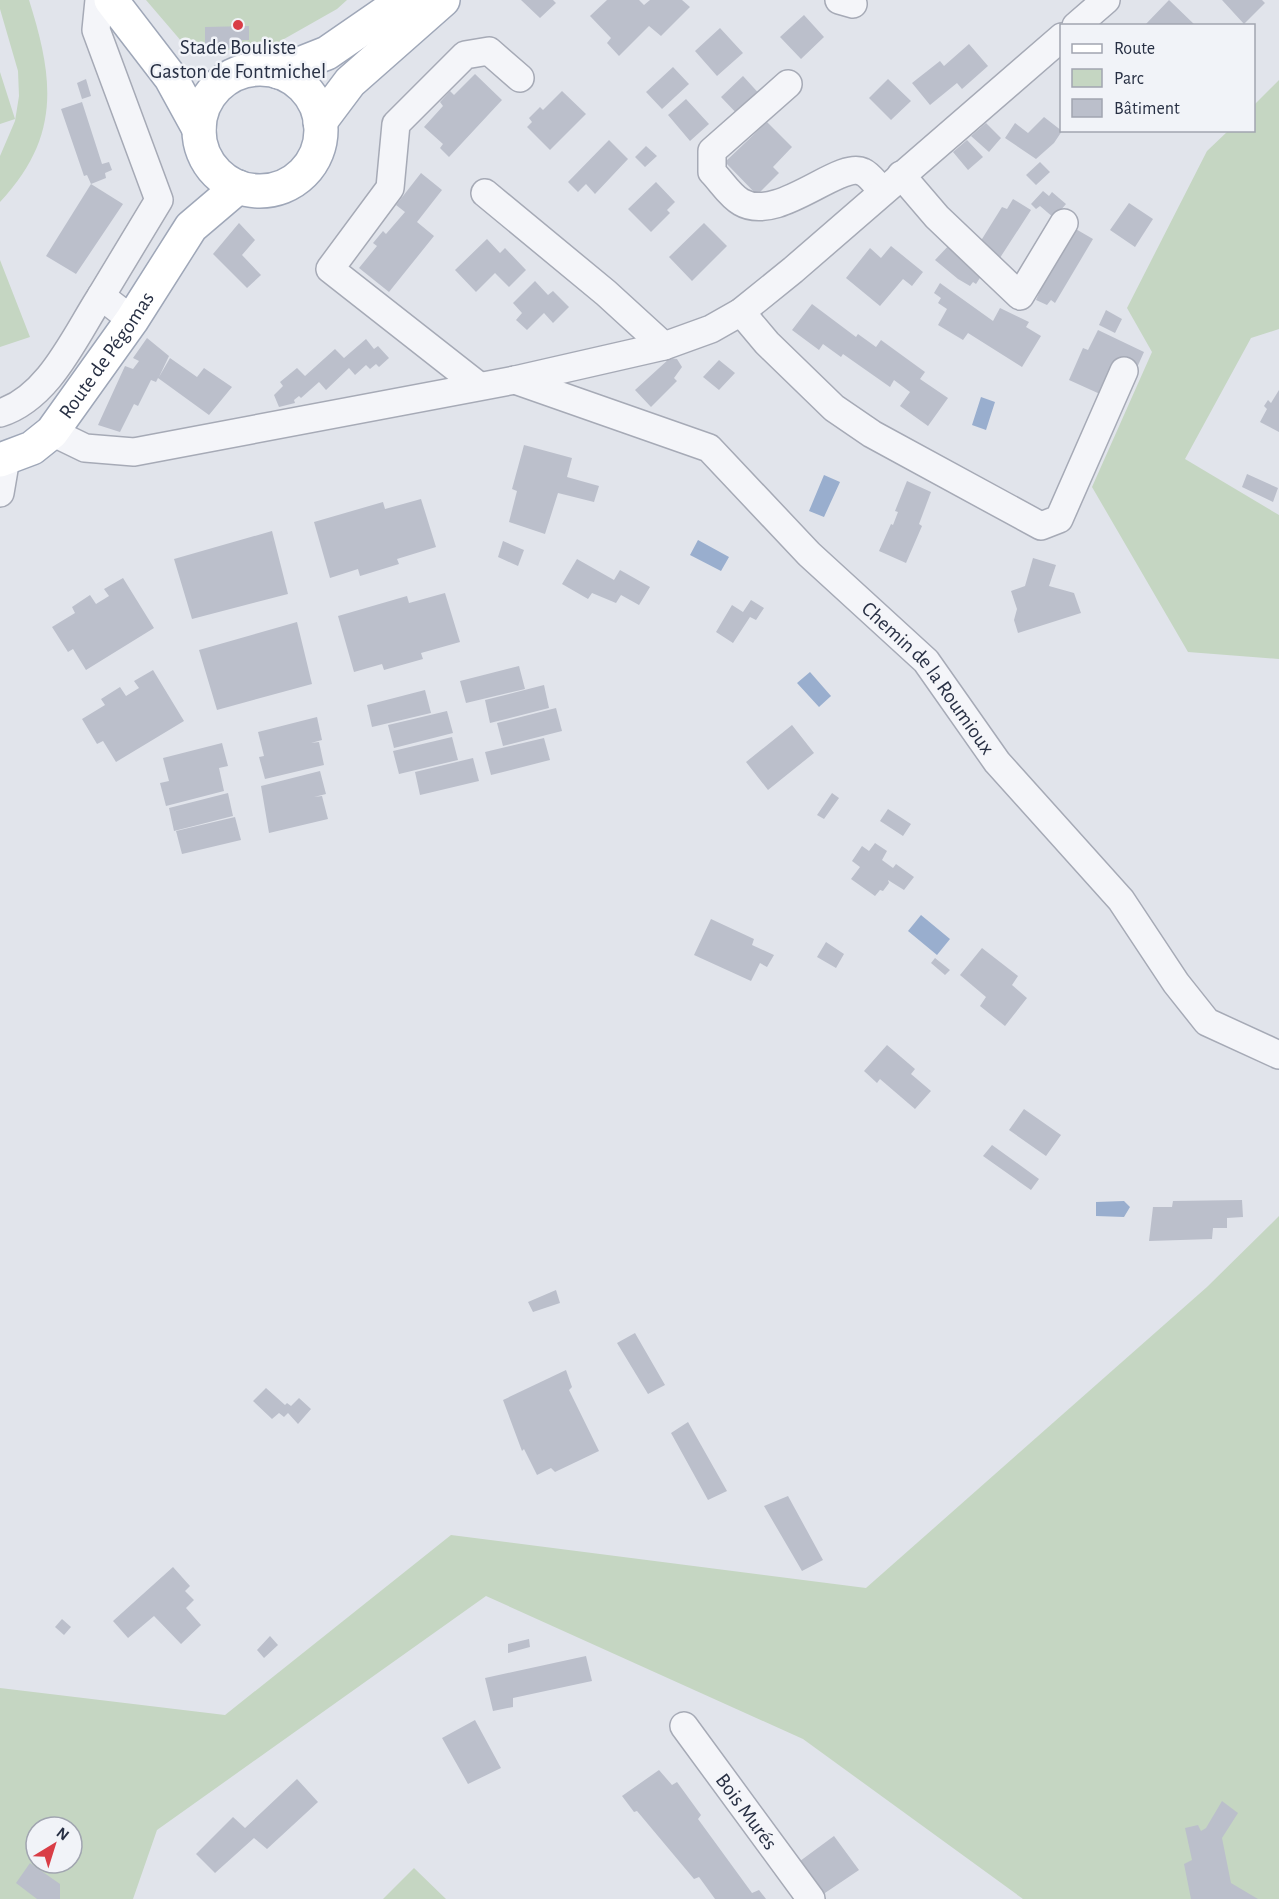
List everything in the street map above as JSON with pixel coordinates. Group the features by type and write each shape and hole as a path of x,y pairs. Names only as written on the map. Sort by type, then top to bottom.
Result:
{"main road":[{"path":"111,0 171,78 203,144 220,176 238,187 254,191 270,191 298,178 317,153 320,122 316,105 307,91 279,72 262,69 245,71 230,77 216,88 201,114 203,144"},
{"path":"279,72 327,53 404,0"},
{"path":"320,122 350,82 443,0"},
{"path":"171,78 196,87 216,88"},
{"name":"Route de Pégomas","path":"191,227 203,144"},
{"name":"Route de Pégomas","path":"3,459 32,448 52,432 132,320 191,227 238,187"}],"street":[{"path":"0,413 31,396 51,374 159,200 96,30 99,0"},
{"path":"1078,24 1106,0"},
{"path":"52,432 85,448 134,452 515,380 664,346 711,329 741,312 1060,39"},
{"path":"479,386 330,269 390,188 396,124 465,55 489,51 520,78"},
{"path":"788,84 712,151 712,172 740,202 757,208 805,193 849,170 863,172 892,183 937,217 1020,296 1064,223"},
{"path":"485,194 606,293 664,346"},
{"path":"101,296 132,320"},
{"path":"741,312 767,343 834,408 872,434 1041,526 1059,519 1124,371"},
{"name":"Chemin de la Roumioux","path":"515,380 709,448 809,554 926,661 997,762 1120,900 1176,983 1207,1022 1279,1055"},
{"path":"0,493 3,459"},
{"name":"Bois Murés","path":"684,1726 811,1899"}],"green space":[{"path":"0,0 29,0 44,56 47,106 43,130 34,154 20,178 0,202 0,156 15,121 19,96 18,71 0,9"},
{"name":"Stade Bouliste Gaston de Fontmichel","path":"146,0 347,0 337,9 277,43 205,53 182,42"},
{"path":"0,72 15,119 0,124"},
{"path":"1279,80 1279,329 1251,338 1185,459 1279,515 1279,659 1188,652 1092,487 1152,352 1127,308 1207,151 1227,132 1255,132 1255,104"},
{"path":"0,260 30,337 0,347"},
{"path":"1279,1216 1279,1899 1023,1899 803,1739 486,1596 157,1830 133,1899 0,1899 0,1688 225,1715 451,1535 866,1588 1207,1287"},
{"path":"414,1868 446,1899 383,1899"}],"water":[{"path":"981,397 995,402 986,430 972,425"},
{"path":"824,475 840,482 824,517 809,511"},
{"path":"698,540 729,557 721,571 690,555"},
{"path":"810,672 831,696 819,707 797,683"},
{"path":"921,915 950,939 937,955 908,931"},
{"path":"1124,1201 1130,1207 1124,1217 1096,1216 1096,1202"}],"building":[{"path":"521,0 553,0 556,3 540,18"},
{"path":"607,0 639,0 644,5 650,0 682,0 690,7 661,36 649,26 619,56 607,43 611,38 590,16"},
{"path":"1169,0 1194,24 1146,24"},
{"path":"1222,0 1262,0 1265,3 1244,24"},
{"path":"804,15 824,37 801,59 780,37"},
{"path":"249,26 249,40 242,40 242,48 205,49 205,27"},
{"path":"720,28 743,53 717,76 695,51"},
{"path":"969,44 988,66 962,89 957,83 930,105 912,83 940,61 944,66"},
{"path":"673,67 689,84 662,109 646,92"},
{"path":"475,74 502,100 449,157 440,148 443,144 424,127 443,106 440,102 450,91 454,95"},
{"path":"743,76 763,98 741,118 721,97"},
{"path":"86,79 91,96 82,99 77,83"},
{"path":"888,79 911,101 891,120 869,98"},
{"path":"562,91 586,114 550,150 527,127 532,122 529,118 540,107 543,110"},
{"path":"686,99 709,124 690,141 668,115"},
{"path":"82,102 102,164 109,162 112,170 105,173 106,178 91,184 87,175 84,176 61,109"},
{"path":"1044,117 1061,132 1054,143 1036,159 1005,138 1015,123 1028,133"},
{"path":"767,122 792,147 773,167 779,173 757,195 725,162"},
{"path":"986,123 1001,138 989,152 971,136"},
{"path":"609,140 628,159 595,194 586,184 578,192 568,182"},
{"path":"967,140 983,157 968,170 953,152"},
{"path":"646,146 657,156 645,167 635,157"},
{"path":"1040,162 1050,172 1036,185 1026,175"},
{"path":"421,173 442,190 417,222 434,236 389,292 359,268 377,246 373,243 383,231 386,234 405,212 396,205"},
{"path":"656,182 675,202 667,210 670,213 651,232 628,209"},
{"path":"91,184 123,204 76,274 46,256"},
{"path":"1043,191 1049,196 1052,192 1066,204 1054,218 1040,206 1036,209 1031,204"},
{"path":"1013,199 1031,210 996,264 977,247 1002,207 1007,209"},
{"path":"1129,203 1153,219 1135,247 1110,230"},
{"path":"239,223 255,240 242,255 261,275 247,288 213,254"},
{"path":"704,223 727,246 692,281 669,257"},
{"path":"1074,228 1093,239 1055,303 1051,300 1047,305 1036,300 1039,293 1036,291"},
{"path":"487,239 500,253 505,248 526,270 509,287 495,273 476,292 455,270"},
{"path":"952,242 985,270 976,284 973,282 970,286 958,279 935,260"},
{"path":"891,246 923,272 912,286 903,279 880,306 846,278 870,248 881,258"},
{"path":"535,281 548,295 553,291 569,307 553,323 544,313 527,330 516,320 522,313 513,303"},
{"path":"940,283 993,321 1000,308 1029,322 1026,327 1041,336 1022,367 968,333 963,340 938,325 947,309 938,303 941,298 934,293"},
{"path":"812,304 856,337 858,334 876,347 881,340 925,372 920,379 948,398 928,426 900,406 910,392 894,380 890,387 843,354 841,357 823,344 819,350 792,330"},
{"path":"1106,310 1122,319 1115,333 1099,325"},
{"path":"1098,330 1144,352 1135,372 1114,362 1100,394 1069,380 1083,348 1088,350"},
{"path":"147,338 169,356 159,377 170,358 197,377 204,368 232,387 209,415 158,378 156,382 151,380 138,406 134,404 120,432 98,425 125,366 133,369 139,361 133,358"},
{"path":"366,339 374,349 378,346 389,358 379,367 376,364 370,369 366,365 355,375 349,368 326,390 319,382 301,398 299,396 294,400 295,403 279,407 274,395 283,386 280,382 297,368 305,376 335,349 344,358"},
{"path":"670,358 677,359 682,367 674,378 677,381 651,407 635,390"},
{"path":"719,360 735,373 719,390 703,377"},
{"path":"1279,390 1279,432 1260,422 1267,409 1264,406 1268,400 1271,403"},
{"path":"524,445 572,458 567,477 599,486 594,502 558,493 545,534 509,522 517,491 512,489"},
{"path":"1247,474 1278,488 1273,502 1242,487"},
{"path":"907,481 931,492 919,524 922,526 906,563 879,551 891,524 893,525 898,512 895,511"},
{"path":"421,499 436,547 397,559 399,564 360,576 358,569 330,578 314,522 383,502 385,509"},
{"path":"272,531 288,594 192,619 174,559"},
{"path":"503,541 524,550 518,566 498,557"},
{"path":"1033,558 1056,565 1049,586 1074,593 1081,613 1018,633 1014,620 1017,609 1011,591 1025,586"},
{"path":"577,559 614,580 620,570 650,587 639,605 621,595 616,603 592,593 588,599 562,584"},
{"path":"123,578 154,628 86,670 73,649 68,652 52,627 75,613 72,607 90,595 96,604 109,596 104,589"},
{"path":"445,593 460,642 421,653 423,659 384,670 382,664 354,672 338,616 407,596 409,603"},
{"path":"751,600 764,608 756,620 750,617 733,643 716,632 732,605 743,612"},
{"path":"297,622 312,684 217,710 199,650"},
{"path":"519,666 525,689 466,703 460,681"},
{"path":"153,670 184,721 116,762 103,741 97,744 82,719 105,705 101,699 120,687 126,696 139,688 134,681"},
{"path":"544,685 549,708 490,723 485,700"},
{"path":"425,690 431,713 372,727 367,705"},
{"path":"556,708 562,731 503,746 497,723"},
{"path":"447,711 453,733 394,748 388,725"},
{"path":"317,717 322,740 311,743 319,742 324,765 265,779 259,757 264,756 258,732"},
{"path":"792,725 814,753 768,790 746,762"},
{"path":"452,737 458,760 399,774 393,751"},
{"path":"544,738 550,760 491,775 485,752"},
{"path":"222,743 228,766 219,768 224,791 166,806 160,783 169,781 163,758"},
{"path":"473,758 479,781 420,795 415,772"},
{"path":"320,771 326,794 314,797 322,796 328,819 269,833 261,786"},
{"path":"228,793 233,816 174,831 169,808"},
{"path":"832,793 839,798 824,819 817,815"},
{"path":"888,809 911,824 903,836 880,821"},
{"path":"235,817 241,840 182,854 176,831"},
{"path":"875,843 887,851 882,860 893,868 896,864 914,877 904,890 888,880 889,883 883,891 880,890 875,896 851,879 860,867 852,861 862,846 869,851"},
{"path":"711,919 754,939 752,945 774,955 767,967 760,963 751,981 694,955"},
{"path":"826,942 844,954 836,968 817,957"},
{"path":"982,948 1018,976 1012,985 1027,998 1005,1026 980,1006 986,997 960,975"},
{"path":"935,958 950,970 945,975 931,963"},
{"path":"887,1045 915,1069 911,1074 931,1091 915,1109 880,1079 877,1083 864,1071"},
{"path":"1024,1109 1061,1135 1046,1156 1009,1130"},
{"path":"992,1145 1039,1179 1031,1190 983,1156"},
{"path":"1242,1200 1243,1217 1227,1218 1227,1228 1213,1228 1212,1239 1149,1241 1153,1207 1172,1207 1173,1201"},
{"path":"556,1290 560,1303 533,1312 528,1302"},
{"path":"635,1333 665,1385 648,1394 617,1343"},
{"path":"566,1370 572,1387 569,1390 599,1451 555,1472 551,1468 537,1475 524,1449 522,1451 503,1400"},
{"path":"266,1388 285,1405 287,1403 291,1406 299,1398 311,1409 298,1424 288,1413 284,1417 279,1413 272,1419 253,1401"},
{"path":"688,1422 727,1491 708,1500 671,1433"},
{"path":"788,1496 823,1560 802,1571 764,1506"},
{"path":"173,1567 190,1586 185,1591 194,1600 186,1608 201,1625 181,1644 154,1616 128,1638 113,1621"},
{"path":"62,1619 71,1627 64,1635 55,1627"},
{"path":"270,1636 278,1645 264,1658 257,1650"},
{"path":"529,1639 530,1647 508,1653 508,1644"},
{"path":"586,1656 592,1681 513,1698 513,1707 493,1711 485,1678"},
{"path":"475,1720 501,1768 468,1784 442,1738"},
{"path":"659,1770 672,1785 677,1782 701,1815 698,1819 752,1893 759,1890 766,1899 715,1899 699,1877 694,1879 637,1811 634,1812 622,1796"},
{"path":"297,1779 318,1802 267,1849 254,1838 215,1873 196,1854 233,1817 245,1828"},
{"path":"1222,1801 1238,1813 1222,1838 1231,1883 1258,1899 1191,1899 1184,1864 1192,1860 1185,1828 1198,1825 1201,1831 1206,1828"},
{"path":"834,1836 859,1870 819,1897 796,1864"},
{"path":"24,1872 24,1875 47,1875 60,1884 60,1899 37,1899 16,1883"}],"place":[{"name":"Stade Bouliste Gaston de Fontmichel","path":"238,25"}]}
